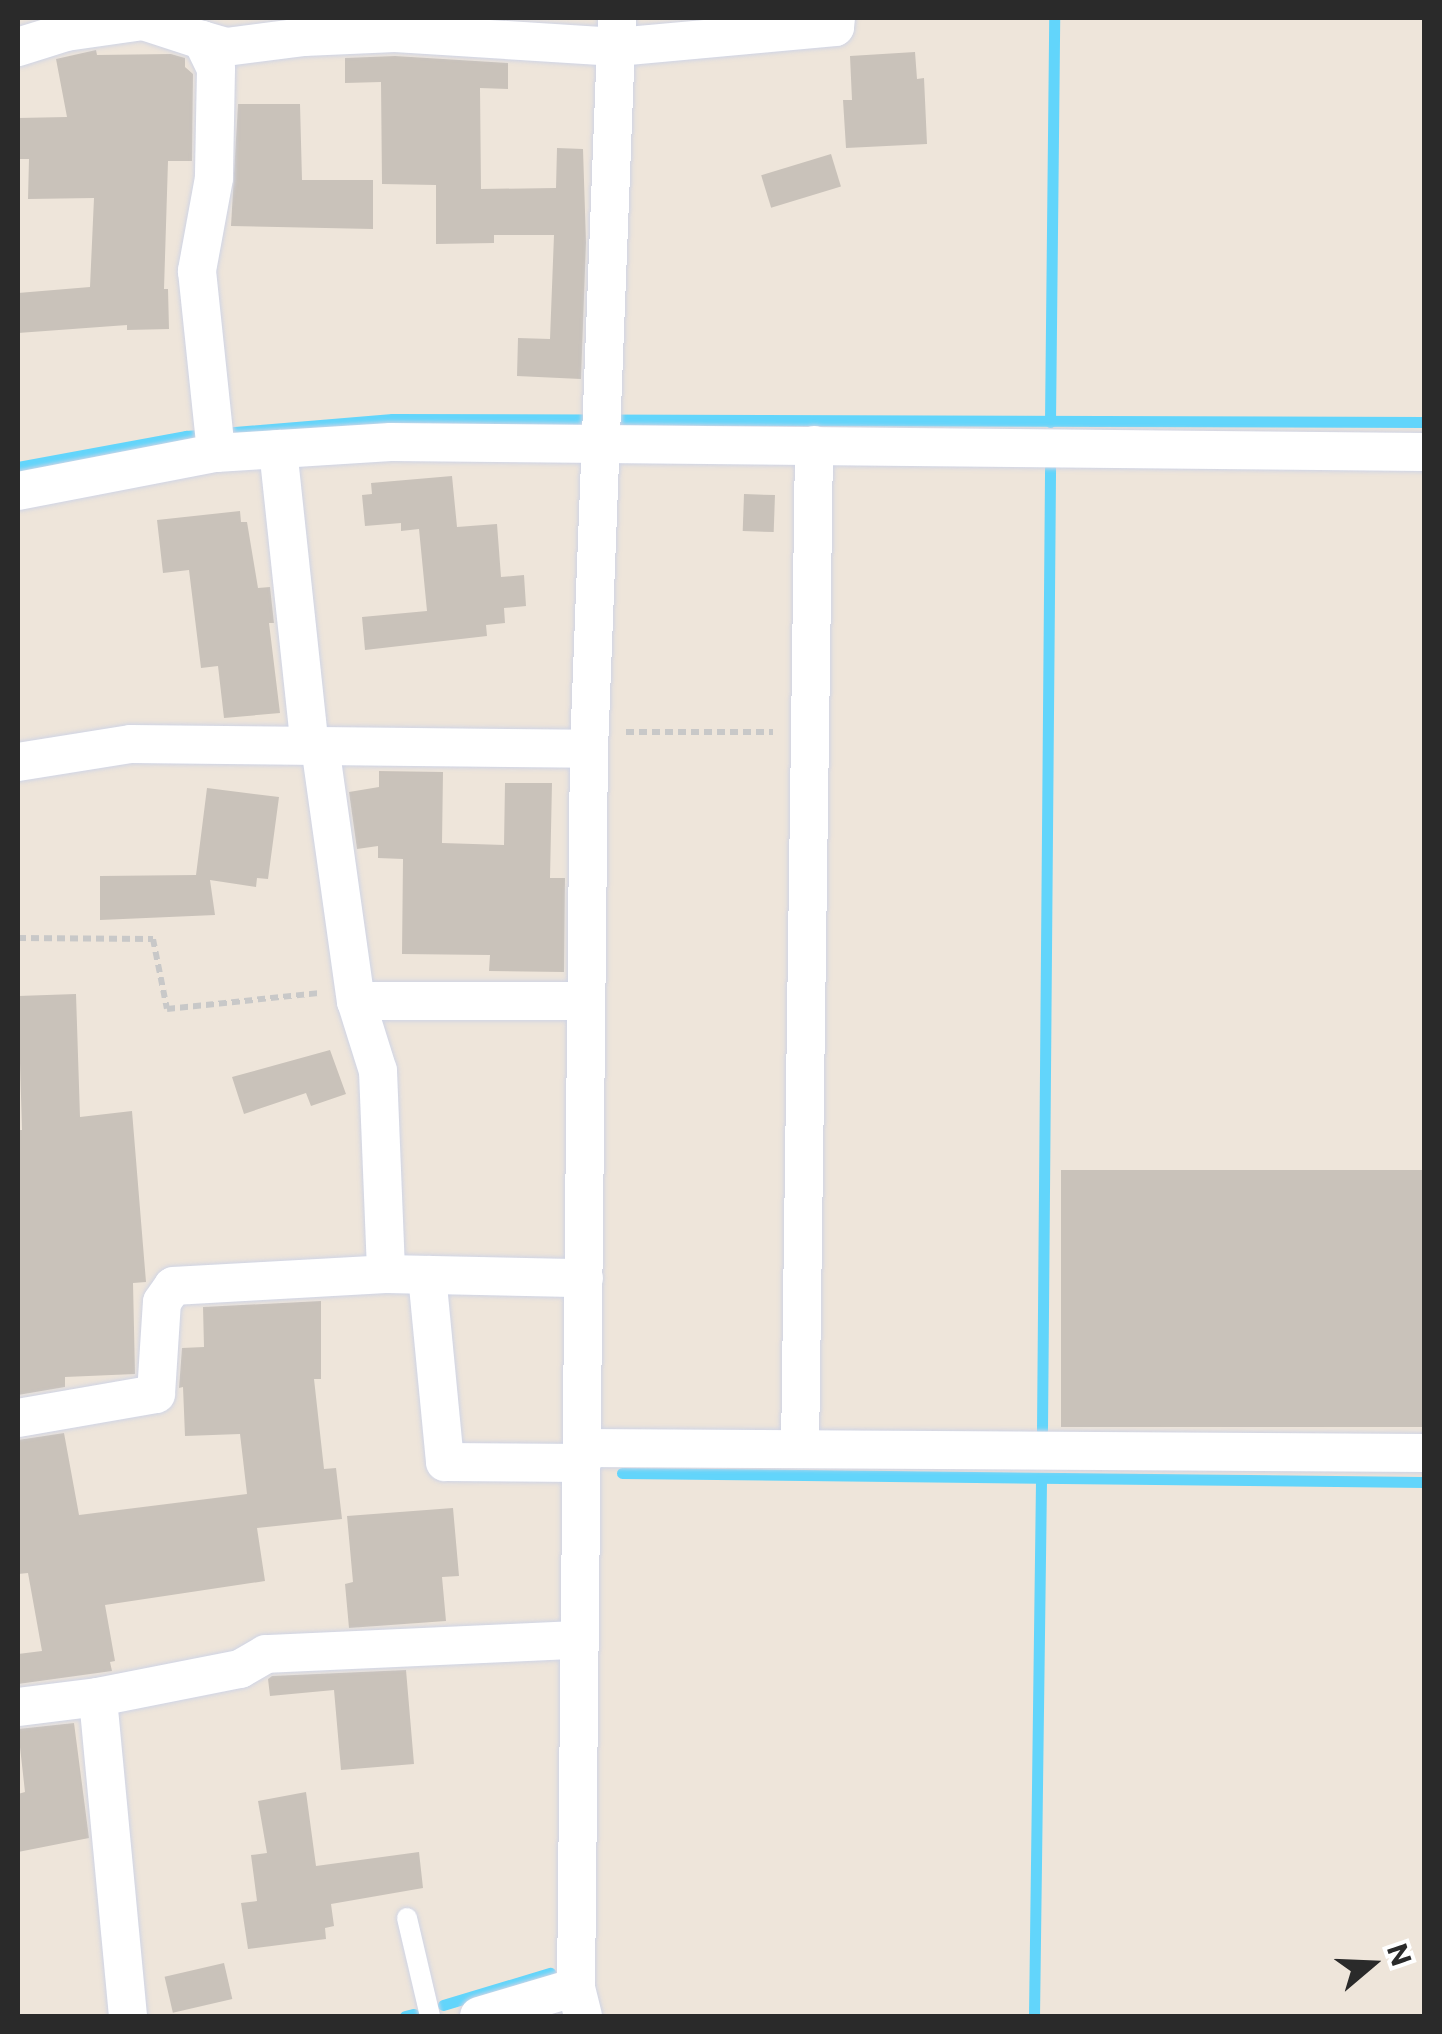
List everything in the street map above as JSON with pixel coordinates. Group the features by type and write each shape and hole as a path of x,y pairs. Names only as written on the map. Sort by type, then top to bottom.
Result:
{"street":[{"path":"18,47 66,32 142,19 226,48 304,37 395,33 835,27 836,18"},
{"path":"478,2016 580,2002 589,740 617,32"},
{"path":"202,40 216,69 214,178 197,271 216,448"},
{"path":"18,491 216,448 278,449 391,442 604,423 814,445 1424,452"},
{"path":"800,1449 814,445"},
{"path":"278,449 315,746 355,996 378,1071 386,1274"},
{"path":"18,762 131,744 315,746 589,740"},
{"path":"355,996 586,1000"},
{"path":"18,1418 156,1394 162,1302 173,1286 386,1274 584,1278"},
{"path":"427,1275 445,1462 800,1449 1424,1453"},
{"path":"18,1707 98,1697 240,1669 266,1654 580,1640"},
{"path":"98,1697 128,2016"}],"lane":[{"path":"407,1918 430,2016"}],"path":[{"path":"589,740 810,732"},
{"path":"18,938 154,939 167,1009 355,996"}],"building":[{"path":"96,50 97,55 171,54 185,58 185,67 193,74 192,161 168,161 164,289 168,289 169,329 127,330 127,325 18,333 18,293 90,287 94,198 28,199 29,159 18,159 18,118 67,117 56,59"},
{"path":"915,52 917,79 924,78 927,144 846,148 843,100 852,100 850,56"},
{"path":"395,56 508,63 508,89 480,88 481,189 556,188 557,148 583,149 586,243 581,379 517,376 518,338 550,339 554,235 494,235 494,243 436,244 436,185 382,184 381,82 345,83 345,58"},
{"path":"238,104 300,104 302,180 373,180 373,229 231,226"},
{"path":"831,154 841,187 771,208 761,175"},
{"path":"452,476 457,527 497,524 501,577 524,575 526,606 504,608 505,623 486,625 487,636 365,650 362,617 427,611 419,529 401,531 401,523 365,526 362,495 372,494 371,483"},
{"path":"744,494 775,495 774,532 743,531"},
{"path":"240,511 241,522 247,522 258,588 270,587 274,623 269,623 280,713 224,718 218,666 201,668 189,570 163,573 157,520"},
{"path":"379,771 443,772 442,843 504,845 505,783 552,783 550,878 565,878 564,972 489,971 490,955 402,954 403,859 378,858 378,846 357,849 349,792 379,787"},
{"path":"207,788 279,797 268,879 257,878 256,887 210,880 215,915 100,920 100,876 196,875"},
{"path":"76,994 80,1117 132,1111 146,1282 133,1283 135,1374 65,1377 65,1387 18,1395 18,1130 22,1130 18,996"},
{"path":"330,1050 346,1094 311,1106 306,1093 244,1114 232,1077"},
{"path":"1061,1170 1424,1170 1424,1427 1061,1427"},
{"path":"321,1301 321,1379 314,1379 324,1469 336,1468 342,1519 257,1528 265,1581 105,1605 115,1661 110,1662 112,1671 18,1684 18,1654 42,1651 28,1573 18,1574 18,1440 64,1433 79,1515 247,1494 240,1434 185,1436 183,1387 179,1388 182,1348 204,1347 203,1307"},
{"path":"453,1508 459,1576 442,1577 446,1621 349,1628 345,1584 353,1582 347,1516"},
{"path":"406,1670 414,1764 341,1770 334,1690 270,1696 268,1679 272,1676"},
{"path":"74,1723 89,1838 18,1852 18,1794 25,1792 18,1729"},
{"path":"306,1792 316,1866 419,1852 423,1888 331,1904 334,1926 325,1928 326,1939 248,1949 241,1903 257,1901 251,1855 267,1853 258,1801"},
{"path":"224,1963 232,1999 173,2013 165,1977"}],"waterway":[{"path":"1050,422 1054,18"},
{"path":"18,467 186,436 392,419 1424,422"},
{"path":"1042,1430 1050,468"},
{"path":"622,1473 1424,1482"},
{"path":"1034,2016 1041,1478"},
{"path":"443,2005 550,1973"},
{"path":"405,2016 414,2014"}]}
